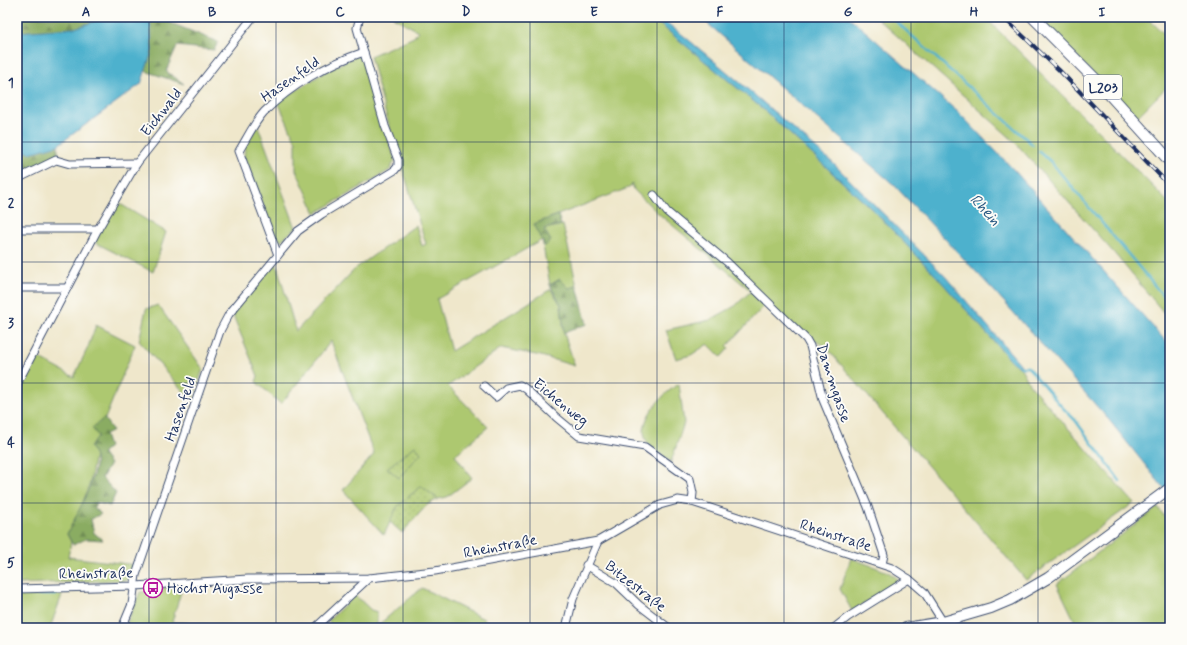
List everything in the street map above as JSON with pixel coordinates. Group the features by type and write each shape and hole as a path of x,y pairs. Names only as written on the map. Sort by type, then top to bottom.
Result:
{"main road":[{"name":"L203","path":"1033,17 1103,87 1170,161"},
{"path":"906,628 944,622 991,608 1035,586 1170,488"}],"street":[{"name":"Eichwald","path":"17,384 98,229 137,163 253,17"},
{"name":"Hasenfeld","path":"122,628 132,604 136,575 220,331 229,314 298,231 322,214 395,170 398,166 398,160 385,126 357,28 360,17"},
{"name":"Hasenfeld","path":"278,255 239,151 263,113 279,99 308,78 341,60 364,52"},
{"path":"17,179 56,160 70,164 137,163"},
{"name":"Dammgasse","path":"654,195 667,212 727,262 806,339 810,346 823,400 868,507 884,555 882,564"},
{"path":"17,229 98,229"},
{"path":"17,288 67,288"},
{"name":"Eichenweg","path":"484,386 496,397 506,388 520,386 526,388 561,422 580,436 636,444 653,451 690,479 693,493 692,502"},
{"name":"Rheinstraße","path":"17,589 135,586 248,579 369,578 435,572 598,540 660,505 678,500 692,502 882,564 909,579 924,592 944,622"},
{"name":"Bitzestraße","path":"566,628 573,599 586,565 598,540"},
{"name":"Bitzestraße","path":"586,565 616,583 639,605 669,628"},
{"path":"315,628 369,578"},
{"path":"834,628 848,617 909,579"}],"green space":[{"path":"17,17 108,17 75,28 17,32"},
{"path":"150,17 161,17 161,19 218,42 214,50 177,46 166,71 184,84 145,71 152,51"},
{"path":"393,17 651,17 764,110 876,213 938,278 1012,362 1021,368 1030,385 1134,503 1026,580 825,346 809,338 766,304 727,346 729,348 721,357 708,344 691,355 676,359 666,330 710,320 735,306 751,291 659,214 634,190 632,183 631,187 534,224 544,229 563,225 577,286 569,288 560,279 550,285 542,240 437,299 451,351 551,289 561,305 564,333 575,366 541,356 501,348 448,386 488,427 455,455 472,478 447,497 438,499 421,486 397,507 384,535 343,490 374,454 331,341 281,404 256,382 258,376 232,313 276,262 296,331 356,268 416,225 422,246 426,244 386,115 370,56 414,37 418,31"},
{"path":"876,17 985,17 1170,204 1170,320 1114,253 1014,141"},
{"path":"1038,17 1146,17 1170,39 1170,84 1136,118"},
{"path":"356,56 361,57 365,65 395,160 390,170 316,213 296,170 296,142 278,102 328,70"},
{"path":"258,126 296,228 278,243 244,157 245,146"},
{"path":"58,145 58,156 17,180 17,148 30,153"},
{"path":"117,202 166,232 153,272 94,242"},
{"path":"558,215 561,225 544,229 551,241 545,246 534,224"},
{"path":"560,279 569,288 577,286 587,324 564,333 561,305 550,285"},
{"path":"158,305 203,369 192,401 139,341 146,309"},
{"path":"96,325 135,345 98,436 90,483 81,508 67,534 71,542 68,557 137,565 130,580 17,584 17,392 35,356 74,377 88,347"},
{"path":"679,384 684,423 671,462 649,445 644,434 645,426 652,409 666,394"},
{"path":"104,418 113,431 105,435 109,447 102,453 110,464 102,478 116,493 110,506 96,502 94,508 101,514 91,519 94,533 103,540 86,539 73,545 67,534 90,485 95,465 95,457 90,447 98,436 92,428"},
{"path":"415,446 421,453 399,478 387,468"},
{"path":"421,486 438,499 427,505 402,533 390,522 397,507"},
{"path":"1158,507 1170,525 1170,628 1078,628 1057,584"},
{"path":"851,558 888,572 897,578 893,585 852,611 840,589"},
{"path":"162,588 182,588 172,622 208,625 209,628 125,628 140,592 163,591"},
{"path":"422,588 484,619 487,623 496,628 336,628 328,621 355,595 371,610 377,612 377,626"},
{"path":"60,592 62,595 50,628 17,628 17,593"}],"water":[{"path":"108,17 150,17 152,51 141,84 58,145 30,153 17,148 17,32 75,28"},
{"path":"651,17 659,17 684,36 834,164 944,275 1021,365 1021,368 1012,362 938,278 876,213 764,110"},
{"name":"Rhein","path":"700,17 849,17 959,113 1014,170 1170,346 1170,496 1109,420 997,294 894,185"}],"waterway":[{"path":"891,17 1033,145"},
{"path":"1039,151 1051,162 1170,304"},
{"path":"1021,367 1028,367 1075,420 1120,481"},
{"path":"17,594 56,595"}],"railway":[{"path":"1003,17 1059,70 1170,186"}],"place":[{"name":"Höchst Augasse","path":"153,588"}]}
